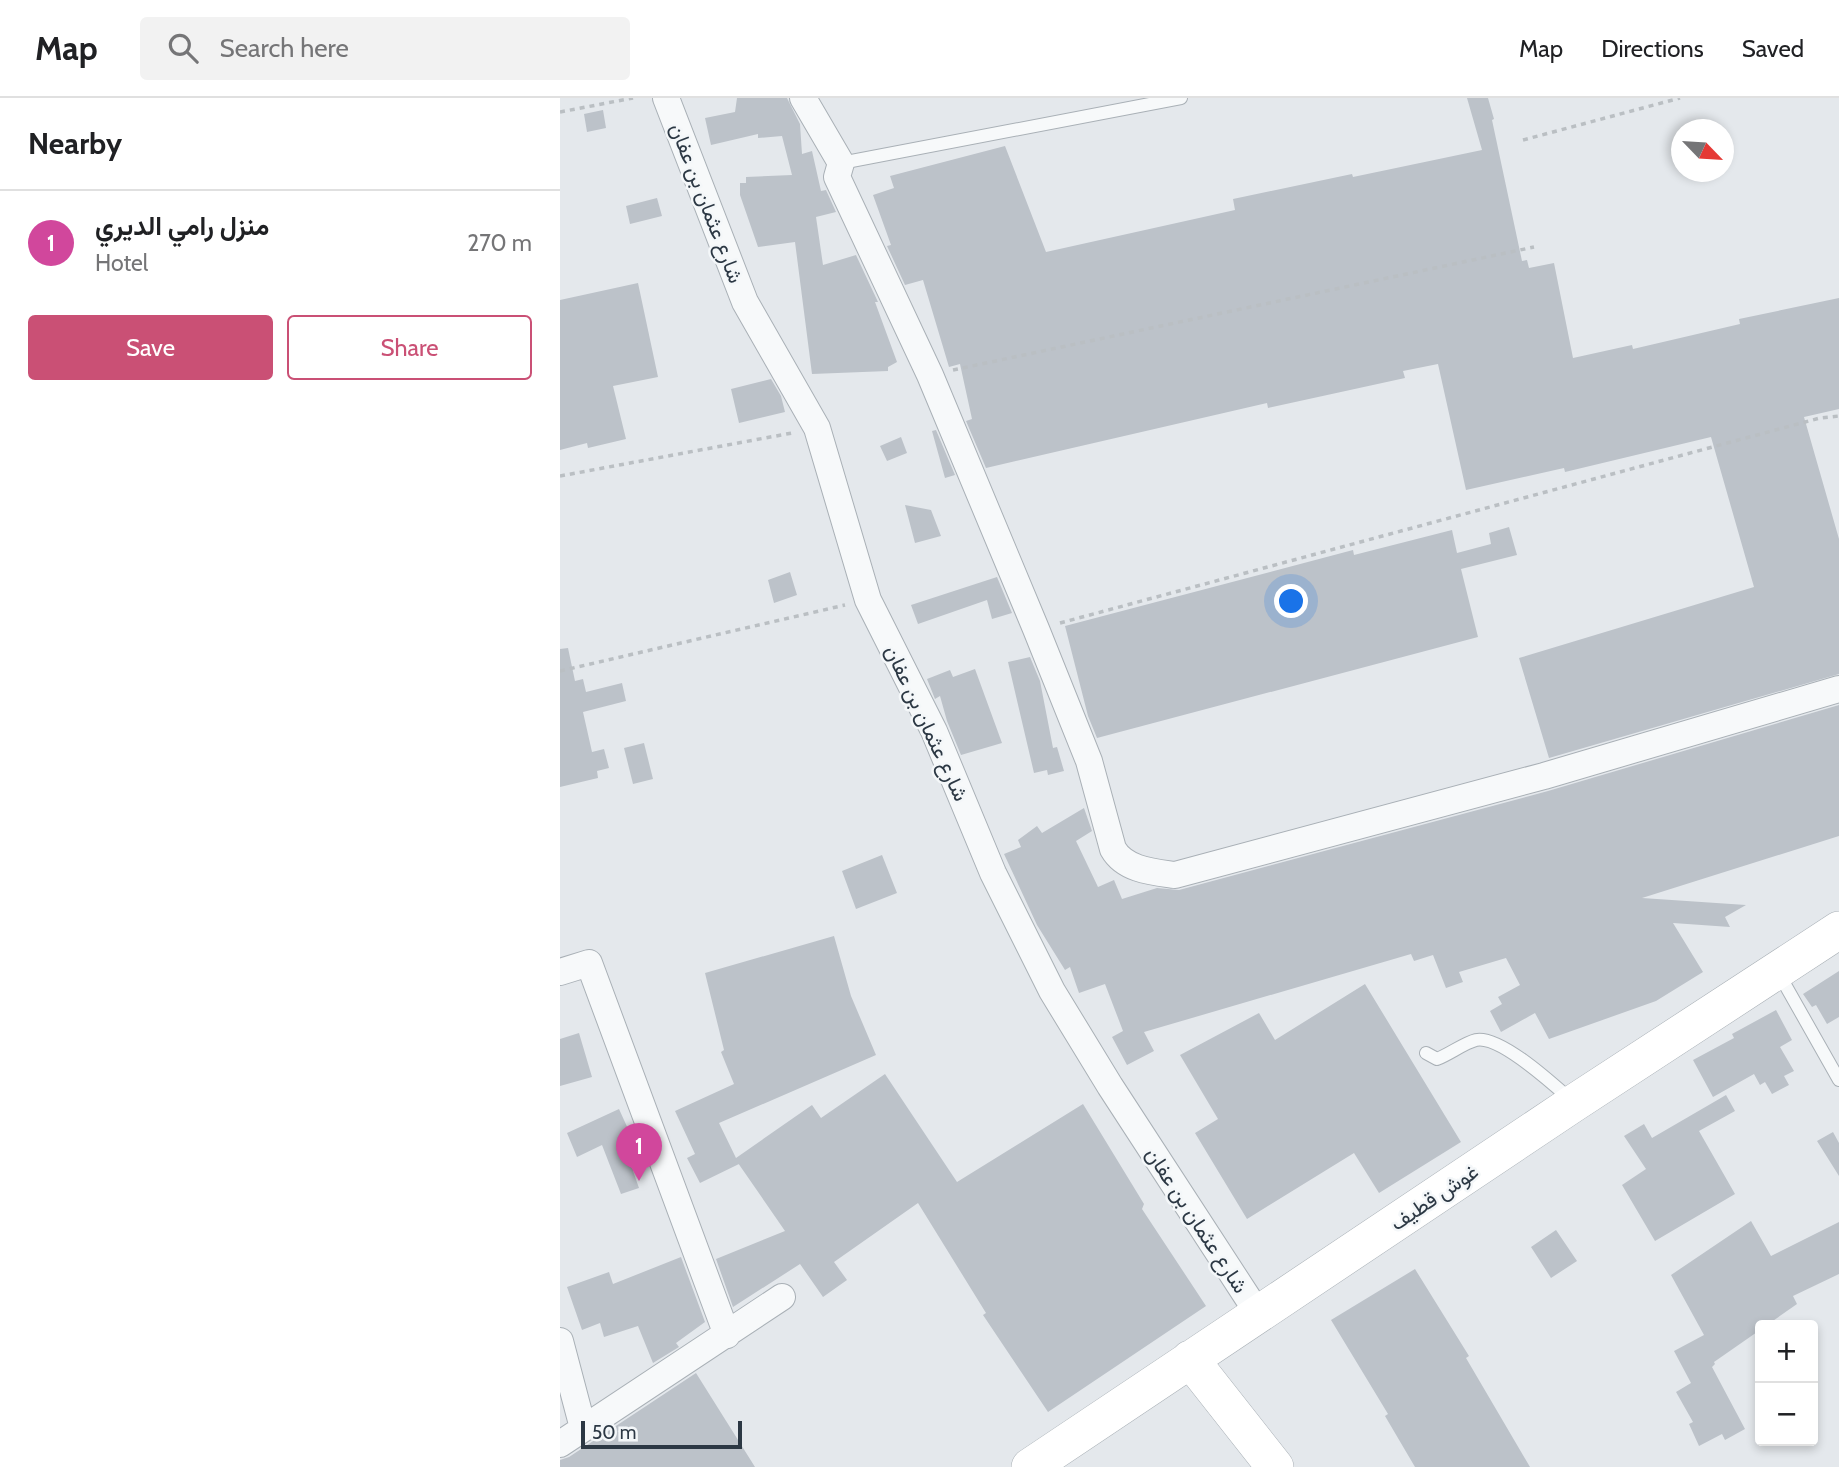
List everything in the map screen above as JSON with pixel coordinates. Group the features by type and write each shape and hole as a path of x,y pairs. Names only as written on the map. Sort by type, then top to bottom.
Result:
{"main road":[{"name":"غوش قطيف","path":"1030,1467 1574,1102 1839,930"},
{"path":"1190,1359 1275,1467"}],"street":[{"name":"شارع عثمان بن عفان","path":"666,98 745,302 817,428 869,600 934,730 993,873 1052,991 1110,1086 1259,1315"},
{"path":"803,98 841,163 837,177 930,375 1036,629 1089,761 1113,849 1118,857 1145,871 1175,875 1544,776 1839,689"},
{"path":"560,971 589,963 727,1335"},
{"path":"560,1444 782,1297"},
{"path":"560,1341 583,1428"}],"lane":[{"path":"841,163 1181,98"},
{"path":"1778,971 1839,1080"},
{"path":"1426,1053 1437,1059 1477,1040 1491,1042 1530,1064 1574,1102"}],"path":[{"path":"560,112 633,98"},
{"path":"1523,140 1680,98"},
{"path":"930,375 1534,247"},
{"path":"1036,629 1820,418 1839,416"},
{"path":"560,476 817,428"},
{"path":"560,671 869,600"}],"building":[{"path":"737,98 787,98 800,124 802,154 812,151 821,191 826,190 836,212 816,217 823,265 856,255 878,302 875,302 897,362 888,367 888,371 812,374 795,242 758,247 740,195 740,183 746,183 746,177 792,175 782,136 758,138 758,134 711,145 705,118 735,112"},
{"path":"1467,98 1488,98 1522,261 1527,260 1529,268 1554,263 1573,358 1632,345 1633,349 1740,324 1739,319 1839,298 1839,409 1804,417 1839,539 1839,674 1549,758 1519,658 1754,587 1711,437 1565,472 1564,468 1466,490 1438,364 1403,371 1405,378 1268,408 1267,403 986,468 966,421 972,419 960,364 949,367 923,280 905,285 887,246 891,245 873,195 894,188 890,176 1005,146 1046,252 1235,210 1233,199 1482,150"},
{"path":"603,110 606,128 587,132 584,114"},
{"path":"657,198 662,216 630,224 626,206"},
{"path":"638,283 658,377 613,386 626,439 588,448 587,443 560,450 560,300"},
{"path":"771,379 781,396 785,412 739,423 731,389"},
{"path":"936,430 955,475 945,478 932,431"},
{"path":"901,437 907,453 887,461 880,446"},
{"path":"905,505 931,510 941,536 915,543"},
{"path":"1509,527 1517,555 1461,569 1478,637 1097,738 1088,716 1065,626 1353,550 1354,555 1452,530 1457,553 1491,544 1489,533"},
{"path":"790,572 797,595 774,603 768,580"},
{"path":"997,577 1012,613 992,619 987,600 918,624 911,605"},
{"path":"568,648 575,681 583,679 586,692 622,683 626,701 583,712 592,752 604,749 609,768 597,771 598,778 560,787 560,649"},
{"path":"1030,657 1040,681 1053,748 1057,747 1064,771 1048,775 1047,770 1034,773 1008,662"},
{"path":"975,669 1002,743 961,755 940,696 935,699 927,679 950,670 953,677"},
{"path":"1839,705 1839,836 1642,898 1746,905 1725,917 1730,927 1673,923 1703,972 1656,1001 1549,1039 1535,1013 1501,1032 1490,1011 1502,1004 1498,997 1520,985 1506,958 1459,972 1463,982 1446,988 1433,955 1414,961 1411,954 1144,1032 1154,1051 1127,1065 1112,1037 1123,1031 1105,984 1079,993 1070,967 1065,970 1037,925 1004,854 1021,847 1018,840 1037,826 1042,833 1084,808 1092,831 1076,841 1098,887 1114,880 1122,899 1157,888 1179,890 1548,791"},
{"path":"644,743 653,779 633,784 624,748"},
{"path":"882,855 897,893 856,909 842,871"},
{"path":"834,936 851,996 876,1055 719,1123 736,1158 812,1105 821,1118 885,1074 957,1182 1083,1104 1144,1204 1142,1209 1206,1306 1048,1412 983,1315 986,1313 918,1203 834,1262 847,1280 823,1297 800,1264 733,1307 716,1259 785,1231 739,1164 700,1183 687,1158 695,1154 675,1111 734,1084 721,1052 724,1050 705,973"},
{"path":"1839,971 1839,1017 1827,1024 1816,1005 1812,1007 1803,994"},
{"path":"1365,984 1461,1142 1379,1193 1354,1153 1247,1219 1195,1133 1218,1119 1180,1055 1259,1013 1275,1040"},
{"path":"1776,1010 1792,1040 1780,1047 1794,1071 1784,1076 1789,1085 1772,1094 1765,1082 1760,1085 1754,1074 1713,1097 1693,1060 1734,1038 1732,1034"},
{"path":"579,1033 592,1077 560,1086 560,1039"},
{"path":"1726,1095 1735,1111 1699,1131 1735,1194 1655,1241 1622,1185 1646,1169 1624,1136 1644,1124 1652,1138"},
{"path":"619,1109 629,1131 634,1129 646,1166 633,1171 639,1188 621,1194 602,1145 577,1157 567,1133"},
{"path":"1833,1132 1839,1143 1839,1176 1817,1141"},
{"path":"1751,1221 1771,1256 1839,1222 1839,1274 1793,1296 1797,1304 1774,1320 1755,1320 1755,1333 1714,1362 1712,1367 1745,1429 1725,1440 1722,1434 1699,1446 1689,1424 1693,1422 1676,1392 1691,1383 1674,1351 1704,1335 1671,1275"},
{"path":"1556,1230 1577,1261 1551,1278 1531,1247"},
{"path":"681,1257 705,1322 676,1343 679,1347 653,1363 638,1326 604,1337 600,1323 582,1330 567,1287 609,1272 613,1284"},
{"path":"1415,1269 1469,1356 1466,1358 1530,1467 1415,1467 1385,1416 1388,1414 1331,1320"},
{"path":"696,1373 755,1467 560,1467 560,1460 569,1457"}],"place":[{"name":"منزل رامي الديري","path":"639,1181"}]}
